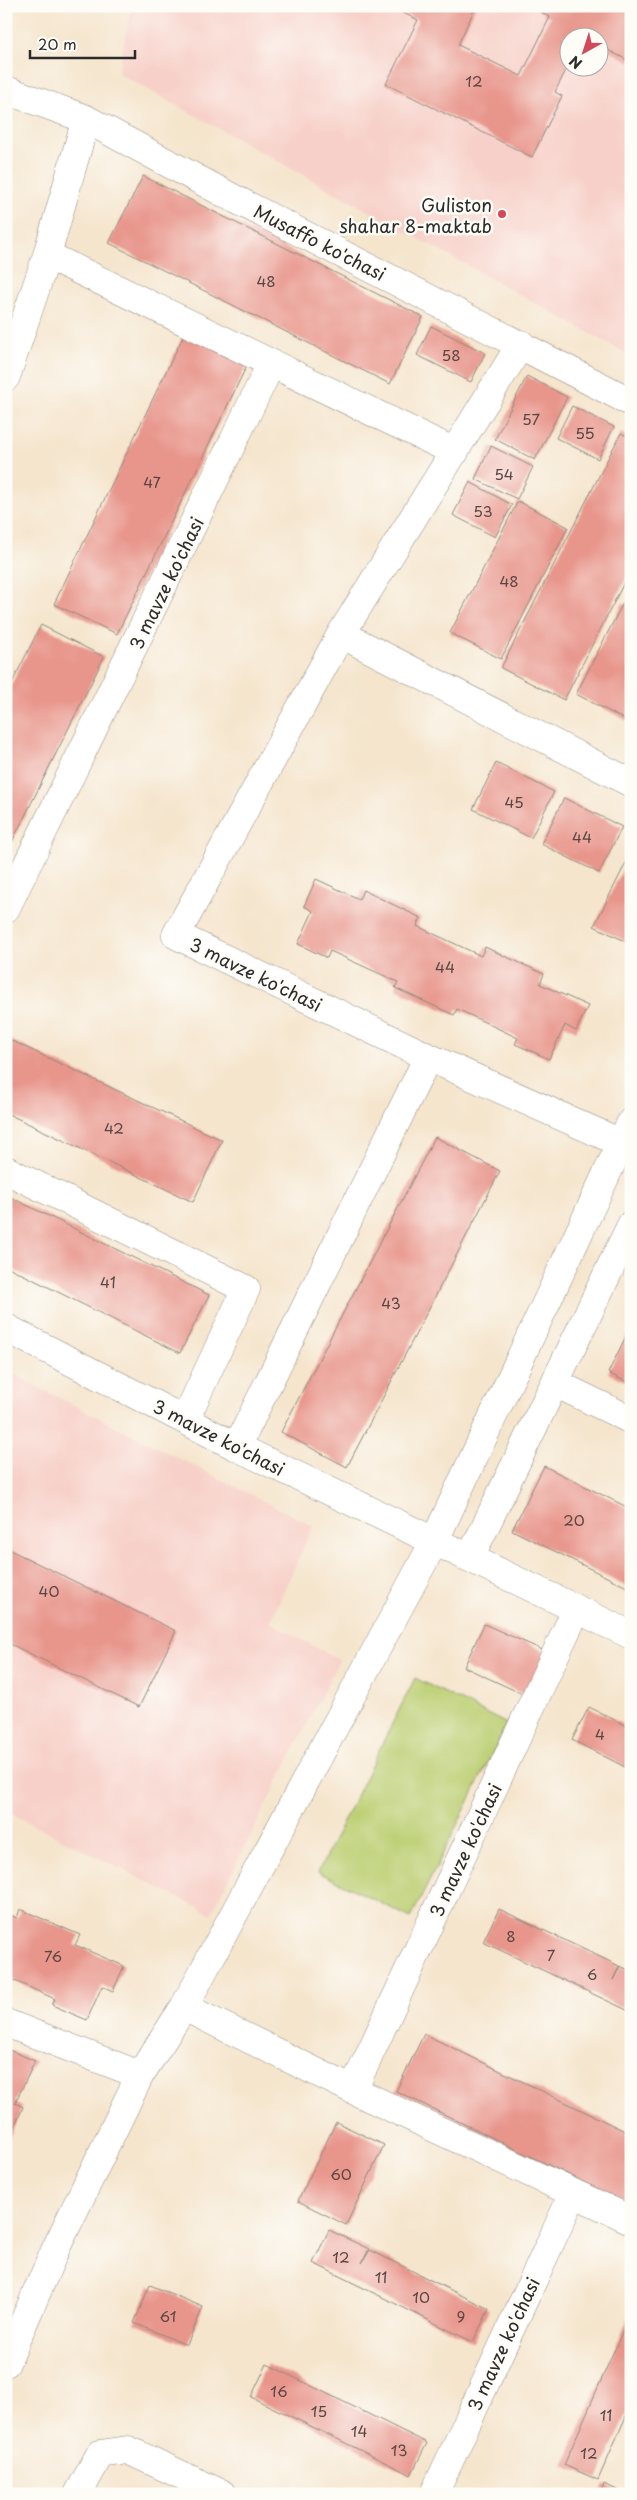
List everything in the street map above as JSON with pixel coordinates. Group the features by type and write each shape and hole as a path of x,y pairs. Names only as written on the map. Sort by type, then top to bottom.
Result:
{"street":[{"name":"Musaffo ko'chasi","path":"6,90 86,119 231,197 631,402"},
{"path":"6,376 47,255 86,119"},
{"path":"47,255 455,452"},
{"name":"3 mavze ko'chasi","path":"521,344 341,634 176,935 428,1057 626,1132"},
{"name":"3 mavze ko'chasi","path":"6,908 271,364"},
{"path":"341,634 631,783"},
{"path":"237,1447 428,1057"},
{"path":"6,2363 56,2248 140,2075 184,2007 434,1542 626,1132"},
{"path":"6,1170 246,1289 184,1420"},
{"path":"470,1558 628,1238"},
{"name":"3 mavze ko'chasi","path":"6,1328 237,1447 631,1635"},
{"path":"555,1383 631,1420"},
{"name":"3 mavze ko'chasi","path":"353,2090 576,1610"},
{"path":"184,2007 353,2090 631,2220"},
{"path":"6,2023 140,2075"},
{"name":"3 mavze ko'chasi","path":"434,2494 573,2194"},
{"path":"78,2494 100,2454 128,2450 222,2494"}],"shaded area":[{"name":"Guliston shahar 8-maktab","path":"132,6 631,6 631,356 118,73"},
{"path":"6,1371 313,1526 270,1622 339,1660 211,1914 6,1811"}],"green space":[{"path":"415,1678 507,1724 411,1918 318,1872"}],"building":[{"path":"403,6 476,6 458,45 521,76 550,17 542,13 545,6 631,6 631,62 610,51 610,28 560,28 560,78 562,78 555,92 562,96 532,157 386,84 418,20 401,12"},
{"path":"143,176 423,317 390,384 109,243"},
{"path":"431,326 485,353 471,382 417,355"},
{"path":"187,328 250,359 117,634 54,604"},
{"path":"527,376 567,397 535,460 495,439"},
{"path":"572,406 614,427 598,459 556,438"},
{"path":"621,433 631,438 631,569 564,700 501,668"},
{"path":"491,446 533,467 517,499 475,479"},
{"path":"470,482 512,505 495,537 453,515"},
{"path":"518,501 568,527 501,659 450,633"},
{"path":"623,603 631,607 631,723 576,694"},
{"path":"41,625 104,657 6,854 6,695"},
{"path":"496,763 554,792 531,838 473,809"},
{"path":"564,798 622,827 599,873 541,844"},
{"path":"631,853 631,944 594,926"},
{"path":"316,879 359,899 363,890 421,918 417,926 481,956 485,947 544,974 540,984 588,1006 576,1031 565,1025 549,1059 515,1044 518,1038 457,1009 454,1015 395,988 398,982 330,951 327,958 298,944 313,911 304,906"},
{"path":"6,1038 222,1140 193,1202 6,1113"},
{"path":"435,1137 500,1171 347,1467 281,1432"},
{"path":"6,1195 209,1295 180,1353 6,1266"},
{"path":"631,1326 631,1384 608,1373"},
{"path":"544,1466 631,1509 631,1589 512,1530"},
{"path":"6,1548 176,1631 139,1707 6,1642"},
{"path":"484,1624 547,1652 527,1696 464,1667"},
{"path":"589,1707 631,1728 631,1770 572,1740"},
{"path":"20,1909 80,1935 75,1945 124,1966 113,1991 102,1986 87,2020 52,2005 55,1999 6,1977 6,1913 17,1918"},
{"path":"499,1909 619,1966 613,1980 620,1966 631,1971 631,2012 483,1942"},
{"path":"424,2034 631,2134 631,2205 396,2091"},
{"path":"7,2049 35,2061 15,2103 23,2107 6,2145"},
{"path":"336,2122 384,2145 346,2225 298,2201"},
{"path":"329,2230 369,2249 362,2263 370,2250 489,2309 473,2342 313,2263"},
{"path":"150,2285 203,2307 187,2345 134,2323"},
{"path":"631,2312 631,2405 598,2480 564,2465"},
{"path":"267,2364 427,2443 411,2475 251,2397"},
{"path":"604,2484 626,2494 600,2494"}],"place":[{"name":"Guliston shahar 8-maktab","path":"502,214"}]}
